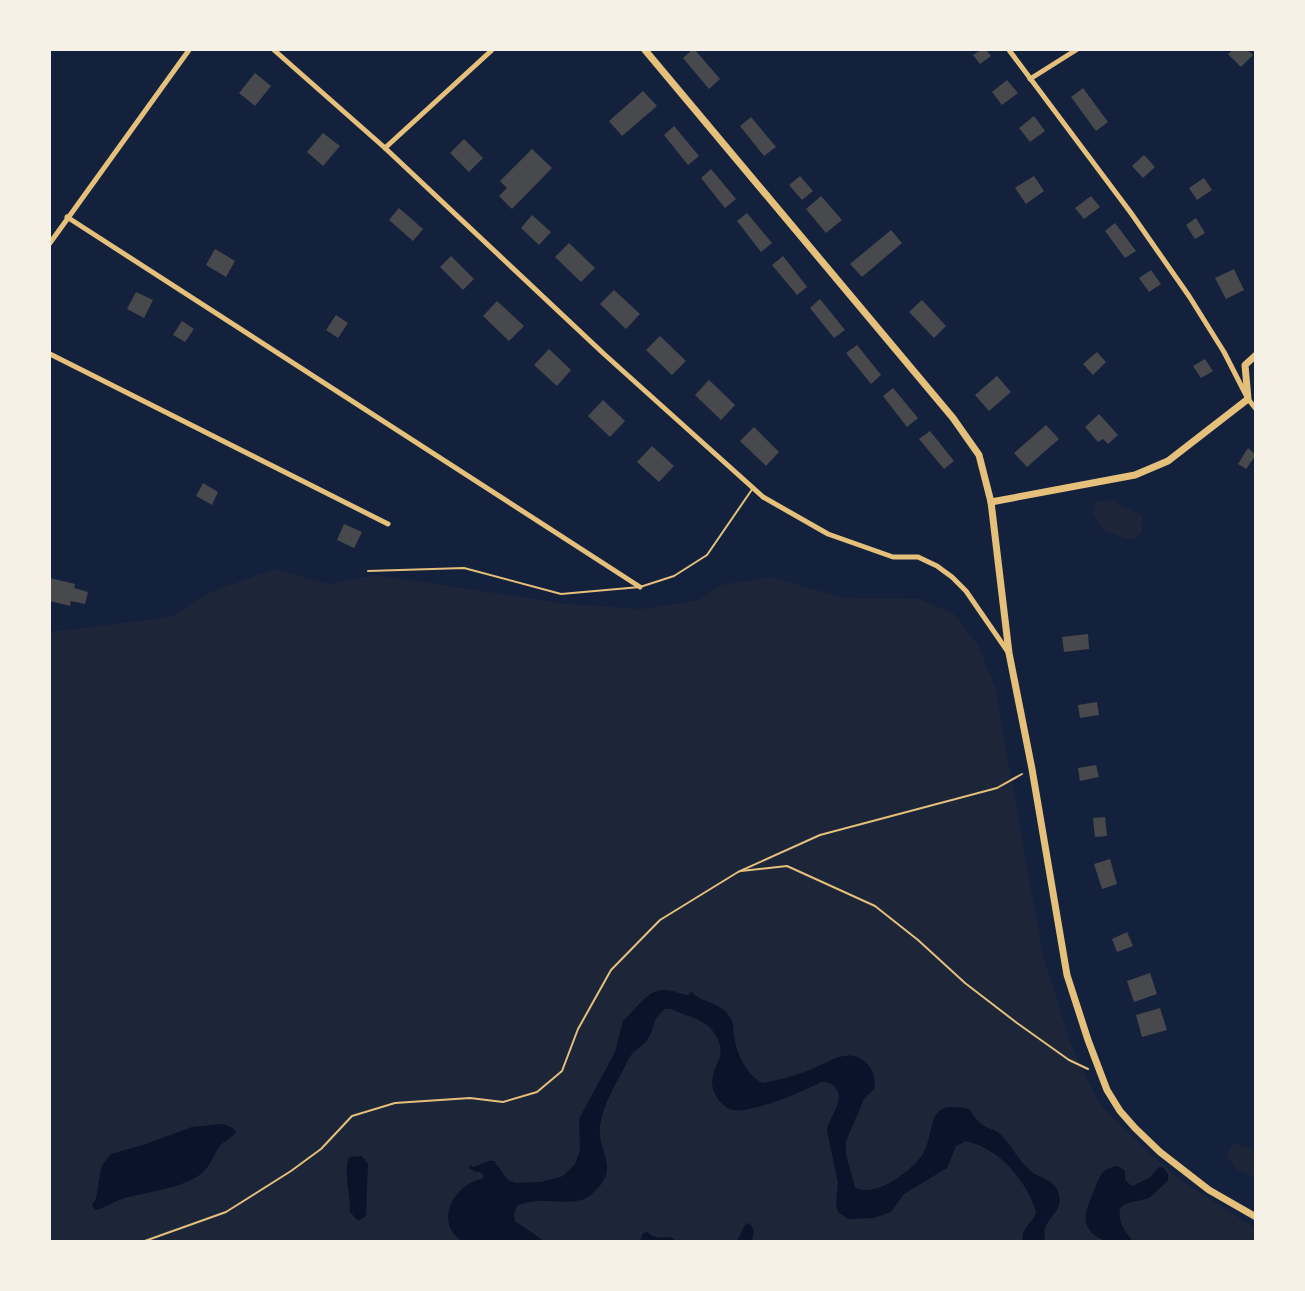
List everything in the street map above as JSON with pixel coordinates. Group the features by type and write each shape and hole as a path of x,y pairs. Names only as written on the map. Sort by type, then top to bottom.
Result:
{"street":[{"path":"50,243 189,50"},
{"path":"273,50 385,148 604,354 763,497 828,534 893,557 918,557 937,566 966,591 1009,653"},
{"path":"385,148 492,50"},
{"path":"645,50 953,418 979,455 991,502 1009,653 1032,769 1067,975 1102,1077 1120,1111 1160,1152 1209,1190 1256,1217"},
{"path":"1009,50 1131,213 1189,296 1256,409"},
{"path":"1030,80 1076,50"},
{"path":"67,217 640,587"},
{"path":"50,354 388,524"},
{"path":"1248,399 1245,365 1256,355"},
{"path":"991,502 1135,475 1168,461 1248,399"}],"lane":[{"path":"368,571 464,568 561,594 640,587 674,576 707,555 753,488"}],"path":[{"path":"142,1242 226,1212 321,1149 352,1116 395,1103 470,1098 503,1102 537,1092 562,1071 578,1029 611,970 660,920 738,872 819,835 997,788 1032,769"},
{"path":"738,872 787,866 876,906 965,983 1017,1023 1069,1060 1102,1077"}],"shaded area":[{"path":"1110,500 1142,516 1142,533 1131,540 1103,530 1093,514 1096,502"},
{"path":"275,569 328,584 376,575 567,604 641,609 699,600 721,585 770,577 844,598 918,599 953,613 978,645 995,687 1042,951 1070,1042 1085,1075 1102,1107 1145,1149 1182,1181 1255,1228 1255,1241 50,1241 50,632 171,617 211,592"},
{"path":"661,990 689,995 692,991 693,994 726,1012 732,1021 735,1042 743,1062 751,1074 762,1083 801,1073 845,1056 860,1058 867,1064 874,1075 874,1089 864,1099 846,1141 846,1154 855,1187 863,1190 873,1189 893,1181 912,1166 924,1152 934,1117 939,1111 955,1107 969,1109 984,1126 1000,1134 1028,1169 1051,1182 1056,1188 1060,1200 1059,1206 1046,1226 1045,1241 1023,1241 1023,1233 1036,1212 1019,1178 990,1151 966,1141 956,1146 947,1168 904,1194 891,1212 873,1218 848,1219 838,1212 836,1204 838,1183 827,1131 839,1096 834,1086 821,1082 791,1096 752,1109 729,1109 717,1097 712,1084 721,1052 712,1030 693,1018 671,1009 665,1009 655,1021 647,1040 629,1058 604,1108 600,1135 607,1166 603,1181 596,1190 581,1200 541,1201 517,1206 514,1213 515,1221 544,1241 463,1242 454,1234 449,1225 448,1215 455,1196 463,1188 484,1176 469,1168 470,1165 473,1167 494,1161 508,1180 515,1183 541,1182 563,1176 575,1164 580,1151 579,1119 615,1052 623,1021 644,999"},
{"path":"223,1124 233,1128 236,1132 219,1147 201,1174 185,1183 125,1198 95,1210 92,1205 96,1199 100,1173 103,1164 111,1154 192,1127"},
{"path":"1232,1143 1255,1149 1255,1177 1237,1170 1227,1156"},
{"path":"362,1156 368,1164 366,1216 358,1221 350,1212 347,1164 349,1157"},
{"path":"1118,1166 1125,1171 1125,1180 1132,1186 1149,1178 1159,1167 1164,1168 1168,1174 1168,1181 1149,1198 1125,1204 1120,1208 1122,1226 1133,1241 1113,1242 1101,1239 1089,1229 1087,1223 1088,1204 1099,1178 1107,1169"},
{"path":"750,1223 754,1231 752,1241 737,1241 745,1225"},
{"path":"648,1232 655,1237 671,1237 676,1241 640,1241 643,1233"}],"building":[{"path":"695,50 720,79 709,89 683,58"},
{"path":"986,50 991,56 980,64 973,55"},
{"path":"1233,50 1247,50 1253,55 1241,67 1228,54"},
{"path":"255,73 271,86 255,106 239,93"},
{"path":"1007,80 1018,93 1002,105 992,92"},
{"path":"1083,88 1108,122 1096,131 1071,97"},
{"path":"643,91 657,106 622,136 609,121"},
{"path":"1034,116 1045,131 1030,142 1019,128"},
{"path":"751,117 776,147 764,156 740,126"},
{"path":"674,126 699,156 688,165 664,135"},
{"path":"323,133 340,146 323,166 307,152"},
{"path":"464,139 483,158 469,172 450,153"},
{"path":"532,149 552,168 512,209 499,196 507,188 500,181"},
{"path":"1144,155 1155,167 1143,178 1132,166"},
{"path":"711,169 736,199 725,208 701,178"},
{"path":"800,176 813,191 802,200 789,185"},
{"path":"1034,176 1044,191 1026,204 1015,188"},
{"path":"1204,178 1212,190 1197,200 1189,188"},
{"path":"821,196 842,220 826,233 806,209"},
{"path":"1091,196 1100,207 1084,219 1075,208"},
{"path":"399,208 423,229 413,241 389,220"},
{"path":"747,213 772,243 761,252 737,221"},
{"path":"532,215 551,232 539,245 521,228"},
{"path":"1196,218 1205,233 1195,239 1186,225"},
{"path":"1115,223 1136,251 1125,258 1105,231"},
{"path":"891,230 902,243 862,277 850,264"},
{"path":"569,243 595,268 581,282 555,257"},
{"path":"215,249 235,261 226,277 206,265"},
{"path":"451,256 474,279 463,290 440,267"},
{"path":"783,256 807,287 797,295 772,265"},
{"path":"1234,269 1244,290 1226,299 1215,278"},
{"path":"1151,270 1161,284 1149,292 1139,278"},
{"path":"614,290 640,314 626,329 600,304"},
{"path":"136,292 153,300 144,318 127,309"},
{"path":"820,299 845,330 834,338 810,308"},
{"path":"922,300 946,326 934,338 909,312"},
{"path":"497,301 524,326 509,341 483,316"},
{"path":"336,315 348,323 338,338 326,330"},
{"path":"182,321 194,329 185,342 173,335"},
{"path":"660,336 686,361 672,375 646,350"},
{"path":"857,345 881,375 871,384 846,353"},
{"path":"549,349 571,370 557,386 534,365"},
{"path":"1097,352 1106,362 1093,375 1083,364"},
{"path":"1205,359 1213,371 1201,378 1193,366"},
{"path":"997,376 1011,392 989,411 975,395"},
{"path":"709,380 735,405 721,420 695,395"},
{"path":"893,388 918,418 907,427 883,396"},
{"path":"603,400 625,421 610,437 588,416"},
{"path":"1099,414 1118,435 1108,444 1103,439 1098,442 1085,427"},
{"path":"1046,425 1059,439 1027,467 1014,453"},
{"path":"754,427 779,452 766,466 740,441"},
{"path":"930,431 954,461 944,469 919,439"},
{"path":"652,446 674,466 659,482 637,462"},
{"path":"1248,448 1256,455 1246,469 1238,464"},
{"path":"203,483 218,492 212,505 196,496"},
{"path":"344,524 362,532 354,548 337,540"},
{"path":"50,578 75,584 74,588 88,592 85,604 71,601 70,606 50,601"},
{"path":"1088,634 1089,649 1064,652 1062,637"},
{"path":"1097,702 1099,715 1080,718 1078,705"},
{"path":"1096,765 1099,777 1080,781 1078,768"},
{"path":"1105,817 1107,836 1095,837 1093,818"},
{"path":"1110,859 1117,884 1102,889 1094,864"},
{"path":"1127,932 1133,946 1117,952 1112,939"},
{"path":"1150,973 1157,994 1134,1002 1127,981"},
{"path":"1160,1008 1167,1030 1142,1037 1136,1015"}]}
